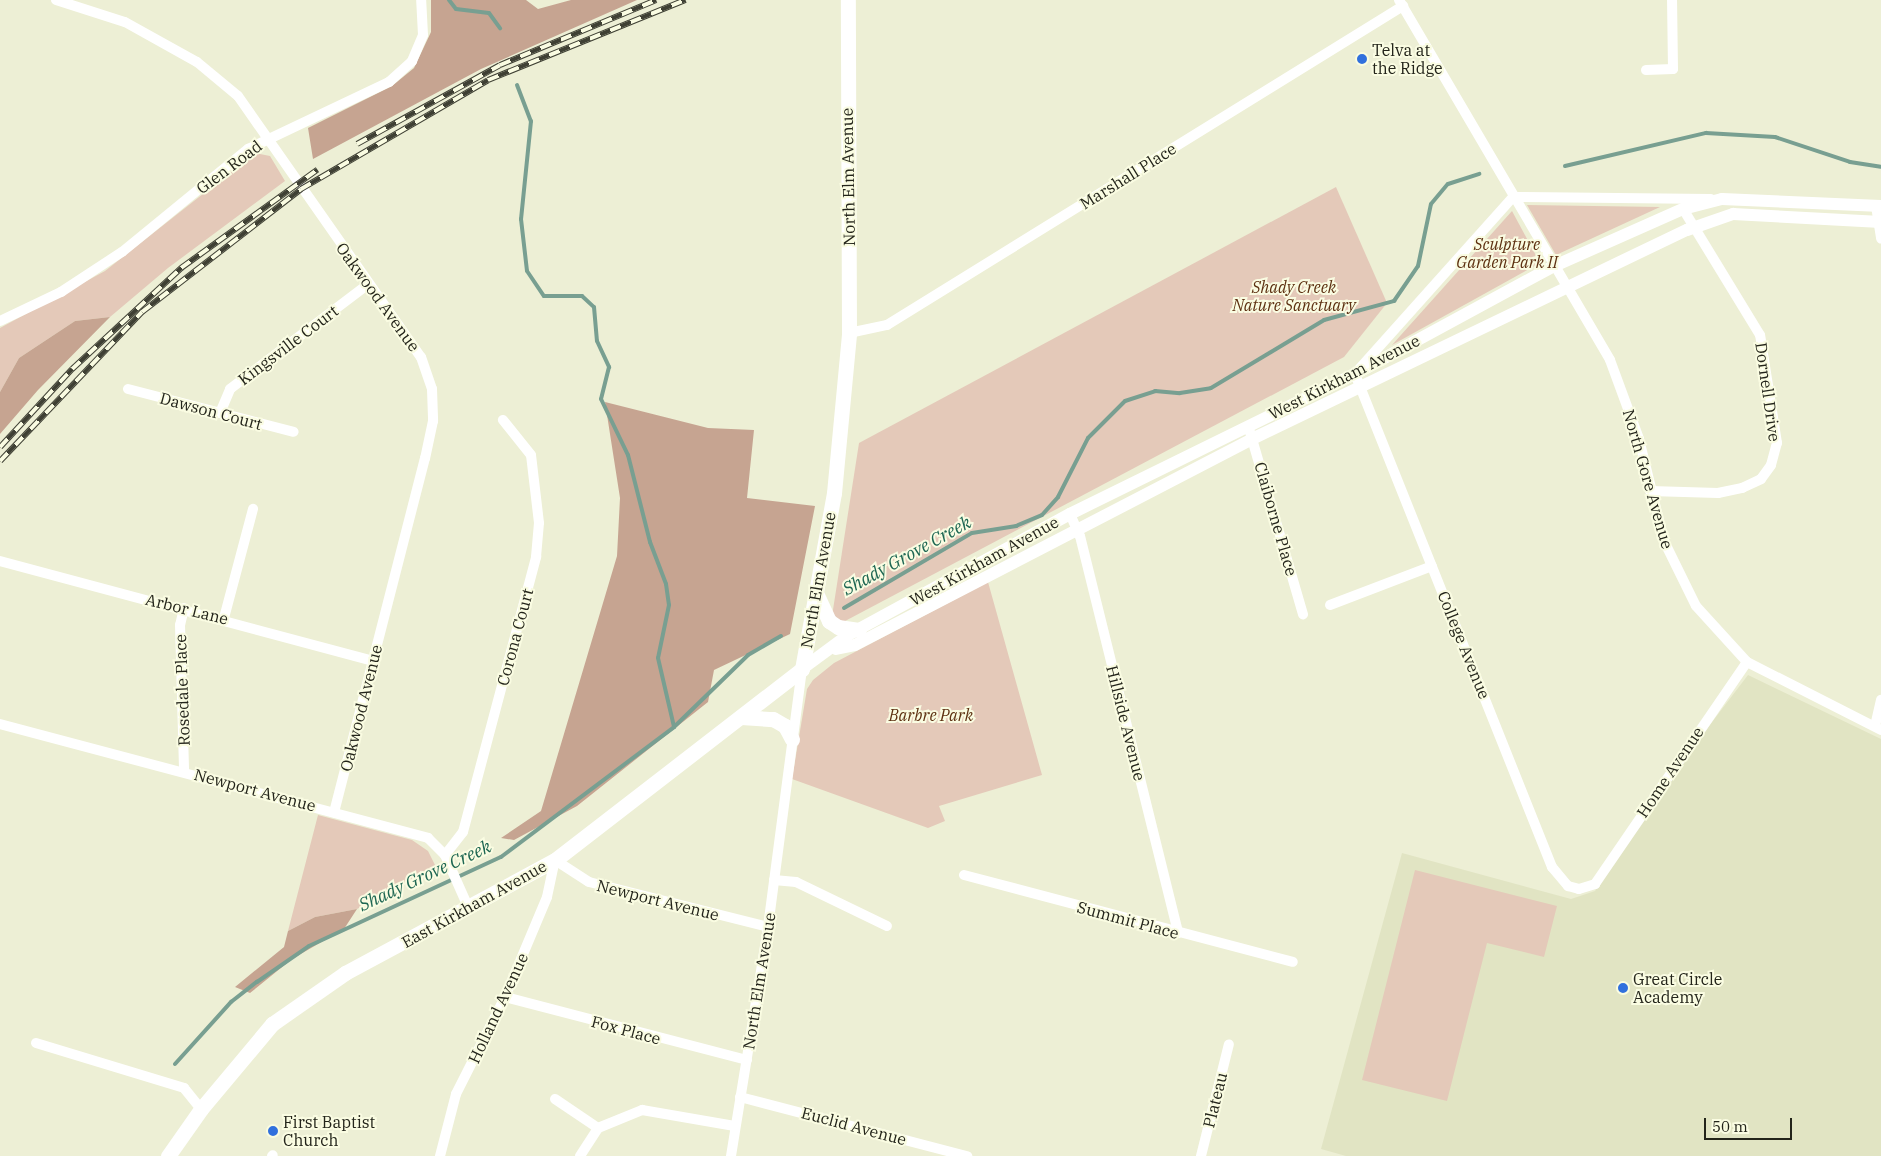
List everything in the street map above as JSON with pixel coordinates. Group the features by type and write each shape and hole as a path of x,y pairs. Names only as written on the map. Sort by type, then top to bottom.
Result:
{"main road":[{"name":"North Elm Avenue","path":"802,669 834,493 849,333 848,0"},
{"path":"816,593 830,620 838,627 859,630"},
{"name":"East Kirkham Avenue","path":"168,1156 201,1109 272,1024 345,972 469,909 554,860 802,669"},
{"path":"741,717 773,719 785,726 792,739"}],"street":[{"name":"Oakwood Avenue","path":"56,0 125,22 197,62 238,96 367,285 421,357 432,389 433,421 334,812"},
{"name":"Glen Road","path":"0,321 61,292 122,252 266,138 389,82 412,61 424,35 421,0"},
{"path":"1646,70 1674,69 1672,0"},
{"name":"Marshall Place","path":"849,333 887,325 1401,3"},
{"name":"North Gore Avenue","path":"1401,3 1552,267 1610,360 1639,439 1650,491 1664,541 1696,606 1747,662 1878,728"},
{"path":"1355,374 1513,197 1722,199"},
{"name":"West Kirkham Avenue","path":"802,669 836,649 859,630 1070,514 1355,374 1552,267 1683,209 1722,199 1878,206"},
{"path":"1878,206 1881,239"},
{"name":"Dornell Drive","path":"1650,491 1718,493 1742,488 1761,479 1771,465 1777,443 1760,335 1683,209"},
{"name":"West Kirkham Avenue","path":"836,649 855,645 1252,439 1564,286 1696,228 1733,214 1880,222"},
{"name":"Kingsville Court","path":"220,413 230,389 367,285"},
{"name":"College Avenue","path":"1355,374 1552,866 1568,886 1579,889 1595,884"},
{"name":"Dawson Court","path":"128,389 294,432"},
{"name":"Corona Court","path":"445,855 463,832 536,557 540,523 531,455 503,420"},
{"name":"Claiborne Place","path":"1248,425 1303,614"},
{"path":"224,618 253,508"},
{"name":"Hillside Avenue","path":"1070,514 1078,529 1178,933"},
{"name":"Arbor Lane","path":"0,561 224,618 373,662"},
{"path":"1330,605 1432,566"},
{"name":"Rosedale Place","path":"184,608 180,625 184,771"},
{"name":"Home Avenue","path":"1595,884 1747,662"},
{"name":"North Elm Avenue","path":"730,1156 768,927 802,669"},
{"path":"1878,728 1881,700"},
{"name":"Newport Avenue","path":"0,724 413,832 428,838 445,855 469,909"},
{"name":"Newport Avenue","path":"554,860 589,882 768,927"},
{"name":"Holland Avenue","path":"440,1156 456,1094 505,997 547,897 554,860"},
{"name":"Summit Place","path":"964,876 1294,962"},
{"path":"774,880 796,882 887,926"},
{"name":"Fox Place","path":"505,997 747,1060"},
{"path":"36,1043 184,1088 201,1109"},
{"name":"Plateau","path":"1201,1156 1229,1044"},
{"name":"Euclid Avenue","path":"740,1097 967,1156"},
{"path":"554,1099 598,1128"},
{"path":"580,1156 598,1128 642,1110 735,1126"}],"shaded area":[{"path":"431,0 526,0 538,9 571,0 637,0 481,69 313,159 308,128 392,86 414,68 431,32"},
{"path":"110,317 38,390 0,434 0,392 19,358 75,321"},
{"path":"605,402 708,428 754,430 747,498 815,506 790,634 714,670 708,702 577,806 514,840 501,838 541,811 617,556 620,498"},
{"name":"Great Circle Academy","path":"1748,675 1881,739 1881,1156 1346,1156 1321,1149 1402,853 1571,899 1595,891 1670,777"},
{"path":"357,909 344,929 292,959 250,993 235,987 284,947 288,931 315,917"}],"green space":[{"path":"255,153 270,156 285,181 168,268 110,317 75,321 19,358 0,392 0,328 105,271"},
{"name":"Shady Creek Nature Sanctuary","path":"1336,187 1387,303 1344,357 830,629 859,443"},
{"path":"1527,205 1660,207 1556,255"},
{"name":"Sculpture Garden Park II","path":"1512,211 1540,263 1392,345"},
{"name":"Barbre Park","path":"988,582 1042,775 939,806 945,821 928,828 792,779 807,689 813,680 834,663"},
{"path":"318,815 412,840 428,851 437,869 423,872 357,909 315,917 288,931"},
{"path":"1415,870 1557,906 1544,957 1487,943 1447,1101 1362,1080"}],"waterway":[{"path":"449,0 456,9 489,13 500,28"},
{"path":"517,85 531,121 521,219 527,271 544,296 582,296 594,307 597,341 609,367 601,399 628,455 650,542 666,584 669,605 658,658 674,727"},
{"name":"Shady Grove Creek","path":"1565,166 1706,133 1775,137 1850,162 1881,167"},
{"name":"Shady Grove Creek","path":"844,608 972,533 1016,526 1042,515 1058,497 1088,438 1125,401 1155,391 1180,393 1211,388 1324,320 1394,301 1418,266 1431,204 1448,184 1479,174"},
{"name":"Shady Grove Creek","path":"175,1064 231,1002 257,982 309,946 501,857 674,727 748,655 781,636"}],"railway":[{"path":"357,144 500,65 656,0"},
{"path":"0,461 142,312 301,189 488,80 685,0"},
{"path":"0,447 72,369 181,268 317,170"}],"place":[{"name":"Telva at the Ridge","path":"1362,59"},
{"name":"Great Circle Academy","path":"1623,988"},
{"name":"First Baptist Church","path":"273,1131"}]}
